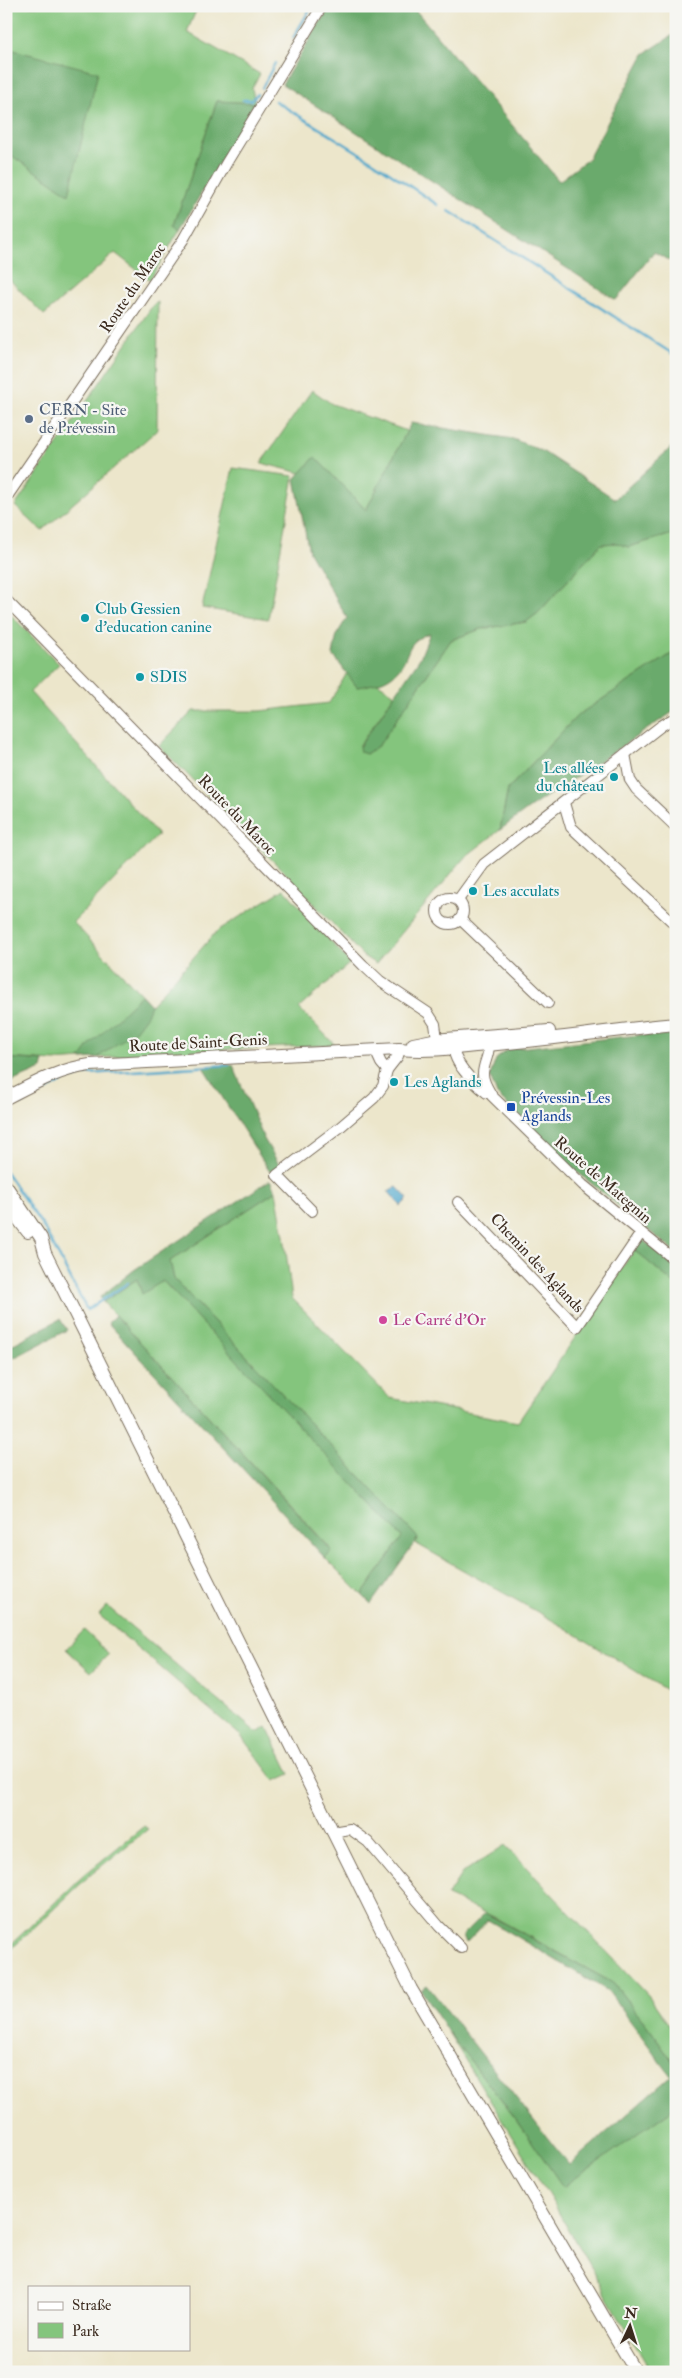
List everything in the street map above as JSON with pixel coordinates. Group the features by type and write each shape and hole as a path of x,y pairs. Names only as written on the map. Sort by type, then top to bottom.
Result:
{"main road":[{"name":"Route de Saint-Genis","path":"6,1098 48,1076 79,1066 375,1050 414,1050 438,1044 572,1037 592,1032 676,1024"},
{"path":"6,1186 41,1238 45,1253 332,1832 431,2025 636,2372"},
{"path":"6,1203 34,1242 45,1253"}],"street":[{"name":"Route du Maroc","path":"6,498 184,240 322,6"},
{"name":"Route du Maroc","path":"6,600 380,982 428,1014 435,1024 438,1044"},
{"path":"458,900 484,864 625,754 668,722 676,720"},
{"path":"625,754 630,780 636,789 676,827"},
{"path":"564,803 571,827 676,924"},
{"path":"452,898 458,900 463,911 460,919 451,924 440,919 437,910 443,900 452,898"},
{"path":"460,919 548,1003"},
{"name":"Route de Mategnin","path":"486,1041 483,1075 486,1086 492,1096"},
{"name":"Route de Mategnin","path":"455,1043 464,1069 479,1086 492,1096 559,1163 676,1261"},
{"path":"312,1210 277,1175 339,1128 374,1098 383,1086 387,1070 395,1062 399,1049"},
{"path":"375,1050 380,1063 387,1070"},
{"name":"Chemin des Aglands","path":"458,1202 577,1327 641,1233"},
{"path":"332,1832 350,1829 368,1842 439,1926 461,1948"}],"green space":[{"path":"6,6 198,6 187,32 260,74 252,88 255,103 217,101 174,225 180,229 150,280 115,253 44,315 6,276"},
{"path":"330,6 412,6 559,181 588,159 644,54 676,33 676,264 654,252 616,300 282,84"},
{"path":"6,48 98,72 69,194 6,152"},
{"path":"217,101 255,103 180,229 174,225"},
{"path":"158,302 157,430 42,531 15,506 153,305"},
{"path":"312,390 332,404 407,431 366,510 315,458 301,473 261,463"},
{"path":"411,423 513,439 542,451 615,499 676,443 676,533 628,547 617,543 601,544 538,613 526,622 481,629 451,640 379,745 366,754 360,752 359,747 420,658 430,633 422,636 412,644 402,664 394,674 379,682 357,687 333,655 337,634 347,618 309,552 295,479 315,457 366,510"},
{"path":"233,468 294,476 268,619 202,608"},
{"path":"676,533 676,651 578,715 508,789 500,830 465,857 376,964 363,956 287,875 159,746 193,711 259,711 329,703 347,673 357,687 378,683 395,694 359,746 366,754 379,745 451,640 481,629 526,622 538,613 601,544 617,543 628,547"},
{"path":"6,610 59,664 30,692 158,835 73,922 151,1005 217,931 284,889 350,963 299,1008 335,1045 192,1051 55,1061 6,1058"},
{"path":"676,651 676,710 528,809 500,830 508,789 578,715"},
{"path":"141,995 151,1005 147,1015 135,1031 97,1058 80,1059 90,1045"},
{"path":"676,1031 676,1253 570,1166 497,1095 490,1076 496,1059 509,1049"},
{"path":"6,1058 44,1061 42,1069 6,1084"},
{"path":"233,1065 264,1139 280,1166 270,1172 203,1067"},
{"path":"270,1180 276,1191 170,1261 174,1279 418,1538 371,1604 362,1595 402,1537 163,1281 142,1294 137,1279 103,1302 100,1297 134,1270"},
{"path":"276,1191 292,1298 390,1398 518,1422 634,1250 676,1285 676,1696 564,1627 415,1543 418,1538 174,1279 170,1261"},
{"path":"642,1239 676,1267 676,1285 634,1250"},
{"path":"137,1279 141,1290 163,1281 403,1537 362,1595 325,1558 332,1550 103,1302"},
{"path":"115,1315 332,1551 325,1558 108,1323"},
{"path":"60,1319 67,1330 6,1362 6,1348"},
{"path":"107,1606 257,1733 267,1727 290,1774 275,1781 241,1736 99,1615"},
{"path":"84,1630 109,1654 91,1672 66,1649"},
{"path":"144,1826 148,1829 89,1876 6,1954 6,1949 84,1875"},
{"path":"505,1845 649,1996 676,2035 676,2066 613,1983 494,1917 447,1896 462,1873"},
{"path":"485,1913 613,1983 676,2066 676,2107 563,2187 519,2123 448,2032 421,1990 427,1985 569,2165 671,2076 608,1991 488,1920 466,1943 463,1935"},
{"path":"448,2032 519,2123 563,2186 676,2107 676,2372 651,2372 549,2196"}],"water":[{"path":"397,1187 408,1199 401,1206 388,1191"}],"waterway":[{"path":"293,38 312,6"},
{"path":"262,88 275,63"},
{"path":"243,100 252,100 257,94"},
{"path":"275,101 374,162 438,205"},
{"path":"449,211 676,356"},
{"path":"21,1104 66,1080 86,1074 229,1065"},
{"path":"6,1114 12,1110"},
{"path":"6,1172 44,1228 87,1310 128,1283"}],"place":[{"name":"CERN - Site de Prévessin","path":"29,419"},
{"name":"Club Gessien d'education canine","path":"85,618"},
{"name":"SDIS","path":"140,677"},
{"name":"Les allées du château","path":"614,777"},
{"name":"Les acculats","path":"473,891"},
{"name":"Les Aglands","path":"394,1082"},
{"name":"Prévessin-Les Aglands","path":"511,1107"},
{"name":"Le Carré d'Or","path":"383,1320"}]}
